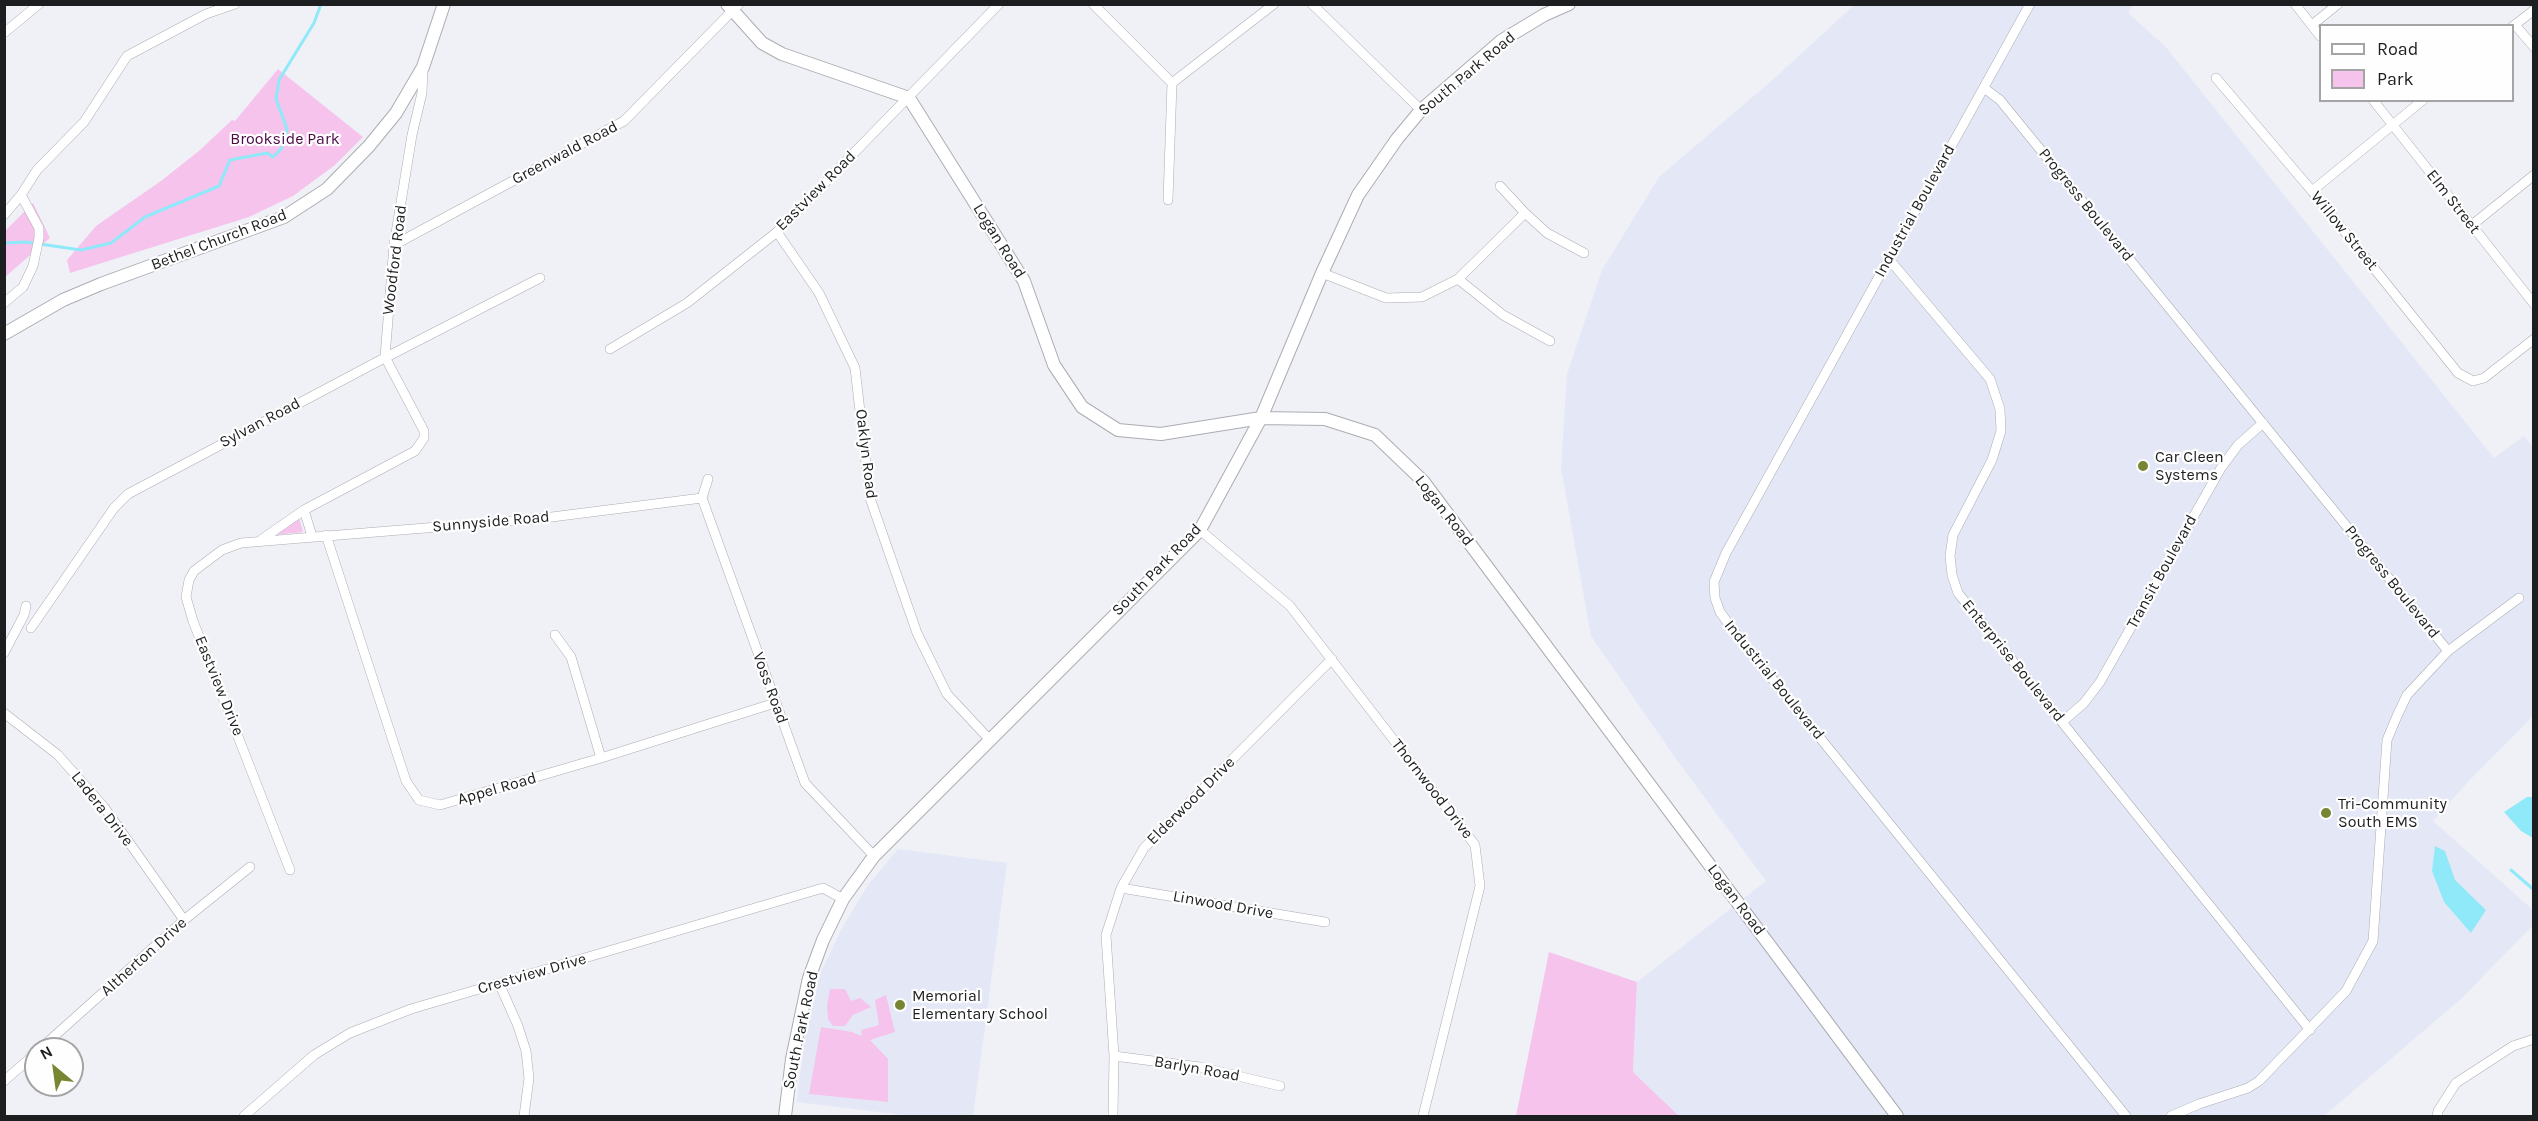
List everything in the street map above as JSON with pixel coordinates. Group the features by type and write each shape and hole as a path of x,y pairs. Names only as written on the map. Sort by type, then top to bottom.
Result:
{"street":[{"path":"4,33 39,4"},
{"path":"4,215 21,195 37,170 84,122 127,56 206,14 235,4"},
{"name":"Bethel Church Road","path":"4,334 63,300 252,230 304,206 327,189 369,146 396,113 423,68 444,4"},
{"name":"Eastview Road","path":"610,349 687,303 777,232 999,4"},
{"path":"1094,4 1172,83 1168,200"},
{"path":"1172,83 1274,4"},
{"path":"1312,4 1421,110"},
{"name":"South Park Road","path":"785,1116 792,1059 809,978 823,940 843,899 874,856 1200,530 1262,418 1322,273 1358,195 1397,139 1421,110 1501,41 1544,15 1569,4"},
{"name":"Industrial Boulevard","path":"2030,4 1726,553 1714,582 1715,598 1720,612 1736,634 2126,1116"},
{"path":"2295,4 2319,35"},
{"path":"2312,25 2338,4"},
{"path":"733,6 762,43 782,54 909,98"},
{"name":"Greenwald Road","path":"394,245 624,121 733,6"},
{"path":"2534,10 2514,26 2534,47"},
{"name":"Woodford Road","path":"385,357 394,245 412,135 422,93 423,68"},
{"name":"Willow Street","path":"2216,78 2312,191 2458,373 2473,381 2484,378 2534,339"},
{"name":"Progress Boulevard","path":"1984,88 2000,100 2448,651 2406,695 2387,740 2373,941 2346,992 2259,1081 2248,1088 2171,1116"},
{"name":"Logan Road","path":"909,98 1024,281 1054,365 1082,407 1118,430 1161,434 1262,418 1325,420 1375,435 1423,481 1897,1116"},
{"name":"Elm Street","path":"2375,102 2534,304"},
{"path":"2312,191 2422,102"},
{"path":"2472,225 2534,175"},
{"path":"1500,186 1547,233 1584,253"},
{"path":"4,303 23,287 33,266 38,243 39,228 21,195"},
{"path":"1322,273 1386,298 1422,297 1458,279 1525,213"},
{"name":"Oaklyn Road","path":"777,232 819,293 855,368 870,498 917,633 947,694 989,739"},
{"name":"Enterprise Boulevard","path":"1888,258 1979,364 1990,379 1997,395 2001,430 1992,460 1953,535 1950,556 1952,575 1958,593 2310,1030"},
{"name":"Sylvan Road","path":"31,628 114,508 128,494 385,357 540,278"},
{"path":"1458,279 1503,315 1550,341"},
{"path":"260,540 304,510 415,451 422,444 424,431 385,357"},
{"name":"Transit Boulevard","path":"2061,722 2084,703 2100,682 2221,468 2238,446 2263,423"},
{"path":"702,498 708,479"},
{"name":"Sunnyside Road","path":"260,540 536,519 702,498"},
{"name":"Voss Road","path":"702,498 805,783 874,856"},
{"path":"304,510 312,536"},
{"name":"Thornwood Drive","path":"1200,530 1290,606 1475,845 1480,886 1424,1116"},
{"name":"Appel Road","path":"326,535 406,781 419,800 440,805 600,758 775,702"},
{"name":"Eastview Drive","path":"260,540 241,543 208,560 194,571 189,580 186,597 290,870"},
{"path":"2448,651 2519,598"},
{"path":"4,653 24,615 26,606"},
{"path":"555,635 571,657 600,758"},
{"name":"Elderwood Drive","path":"1113,1116 1114,1056 1106,935 1121,888 1144,848 1332,659"},
{"name":"Ladera Drive","path":"4,712 58,755 104,807 184,920"},
{"name":"Altherton Drive","path":"53,1037 184,920 250,867"},
{"name":"Crestview Drive","path":"244,1116 314,1055 350,1033 411,1008 823,888 843,899"},
{"name":"Linwood Drive","path":"1121,888 1325,922"},
{"path":"499,984 518,1026 526,1051 528,1078 524,1116"},
{"path":"2438,1116 2438,1111 2456,1083 2513,1046 2534,1039"},
{"name":"Barlyn Road","path":"1114,1056 1200,1067 1280,1086"},
{"path":"4,1081 24,1064"}],"shaded area":[{"path":"1854,5 2133,5 2128,13 2165,46 2494,458 2524,436 2533,447 2533,716 2433,821 2533,910 2533,925 2461,999 2324,1116 1679,1116 1633,1072 1637,982 1766,881 1674,756 1591,636 1561,468 1567,374 1602,270 1659,177 1777,76"},
{"name":"Memorial Elementary School","path":"898,849 1007,863 973,1116 911,1116 797,1102 805,1035 820,974 842,928 868,885"}],"green space":[{"name":"Brookside Park","path":"278,69 363,137 335,165 293,196 249,217 70,273 67,260 96,226 161,181 200,150 232,120 235,121"},
{"path":"33,203 50,238 5,277 5,231"},
{"path":"299,517 303,532 273,535"},
{"path":"1549,952 1637,982 1633,1072 1679,1116 1516,1116"},
{"path":"830,989 845,989 851,1001 860,998 871,1007 853,1015 845,1026 833,1026 828,1019 827,1006"},
{"path":"886,995 895,1032 870,1040 888,1059 888,1102 809,1094 821,1027 862,1036 861,1030 879,1025 875,1000"}],"water":[{"path":"2527,797 2533,797 2533,838 2521,831 2504,812"},
{"path":"2435,846 2445,851 2455,880 2486,910 2471,933 2444,902 2432,871"}],"waterway":[{"path":"4,243 26,242 81,250 111,243 145,217 219,186 230,160 267,153 273,157 282,148 287,129 276,99 279,80 314,23 321,4"},
{"path":"2511,870 2534,890"}],"place":[{"name":"Car Cleen Systems","path":"2143,466"},
{"name":"Tri-Community South EMS","path":"2326,813"},
{"name":"Memorial Elementary School","path":"900,1005"}]}
